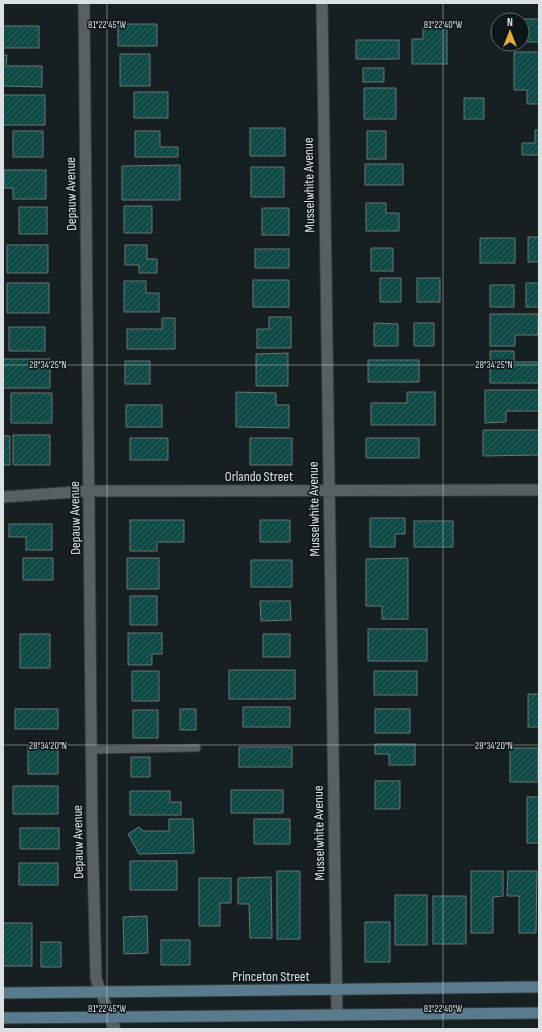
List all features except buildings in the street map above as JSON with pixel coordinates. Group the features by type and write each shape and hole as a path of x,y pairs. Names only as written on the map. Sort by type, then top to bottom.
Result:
{"main road":[{"name":"Princeton Street","path":"3,994 539,987"},
{"path":"3,1018 539,1013"}],"street":[{"name":"Depauw Avenue","path":"84,3 96,979 115,1029"},
{"name":"Musselwhite Avenue","path":"322,3 337,1015"},
{"name":"Orlando Street","path":"3,497 89,491 539,490"}],"lane":[{"path":"92,750 197,748"}]}
